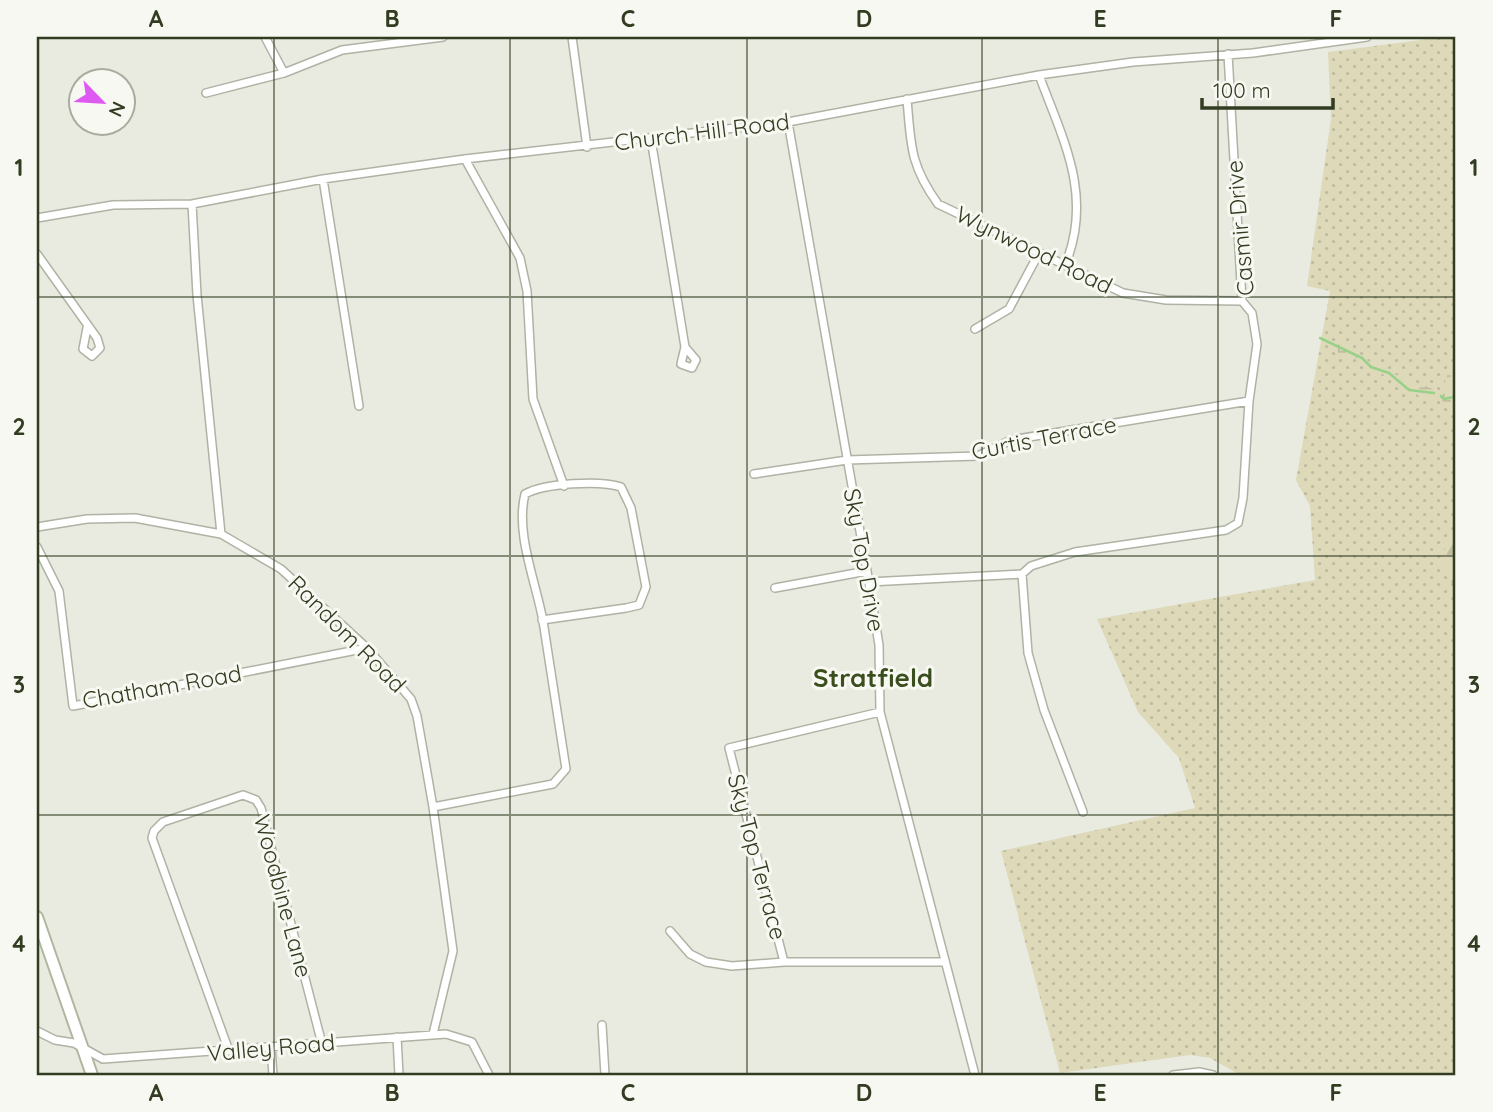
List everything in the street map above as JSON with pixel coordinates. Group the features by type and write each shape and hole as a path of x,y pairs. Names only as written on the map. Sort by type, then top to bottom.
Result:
{"main road":[{"path":"37,920 92,1075"}],"street":[{"path":"265,37 284,73"},
{"path":"206,93 284,73 342,50 443,37"},
{"path":"572,37 587,147"},
{"name":"Church Hill Road","path":"37,218 113,205 192,204 323,179 465,159 788,122 1039,75 1367,37"},
{"name":"Casmir Drive","path":"1022,574 1031,566 1075,552 1226,530 1238,523 1243,498 1249,401 1257,344 1252,313 1242,301 1228,54"},
{"path":"1039,75 1076,183 1077,234 1066,262"},
{"name":"Wynwood Road","path":"907,99 911,146 919,177 938,204 1038,253 1066,262 1123,293 1166,300 1242,301"},
{"name":"Sky Top Drive","path":"788,122 869,582 878,645 880,712 975,1075"},
{"path":"652,139 685,347"},
{"path":"465,159 520,258 527,291 533,399 564,486"},
{"path":"323,179 359,405"},
{"path":"192,204 197,295 221,534"},
{"path":"975,329 1009,309 1038,253"},
{"path":"37,254 71,298 87,328"},
{"name":"Curtis Terrace","path":"754,474 847,460 978,456 1011,440 1249,401"},
{"path":"433,807 553,785 566,769 542,620 522,522 523,504 525,494 535,489 611,483 621,487 631,508 646,587 639,605 542,620"},
{"name":"Random Road","path":"37,527 87,519 135,518 221,534 281,569 367,648 415,706 433,807 453,951 433,1034"},
{"name":"Chatham Road","path":"37,547 59,591 73,706 367,648"},
{"path":"775,588 867,571"},
{"path":"869,582 1022,574 1028,653 1044,710 1083,812"},
{"name":"Sky Top Terrace","path":"880,712 729,748 784,961 944,962"},
{"name":"Woodbine Lane","path":"229,1051 152,838 153,831 163,822 243,795 256,800 261,808 322,1044"},
{"path":"670,931 690,954 706,962 732,966 784,961"},
{"path":"602,1025 605,1075"},
{"name":"Valley Road","path":"37,1031 103,1059 433,1034 458,1035 472,1042 489,1075"},
{"path":"397,1037 399,1075"},
{"path":"271,1048 273,1075"},
{"path":"1174,1075 1199,1072 1213,1075"}],"green space":[{"path":"1456,37 1456,1075 1240,1075 1210,1058 1190,1055 1060,1073 1001,851 1195,808 1179,758 1138,712 1097,619 1315,580 1310,506 1296,480 1330,291 1307,286 1331,119 1328,52"},
{"path":"1344,340 1368,361 1433,389 1433,398 1420,397 1400,380 1379,373 1363,360 1338,353 1337,344"},
{"path":"1456,360 1456,408 1443,402 1441,396 1451,362"},
{"path":"1456,533 1456,591 1445,568 1444,554 1449,540"}],"waterway":[{"path":"1320,338 1362,358 1371,367 1389,373 1409,390 1434,393"},
{"path":"1441,396 1444,399 1454,397 1456,370"}],"district":[{"name":"Stratfield","path":"873,678"}]}
